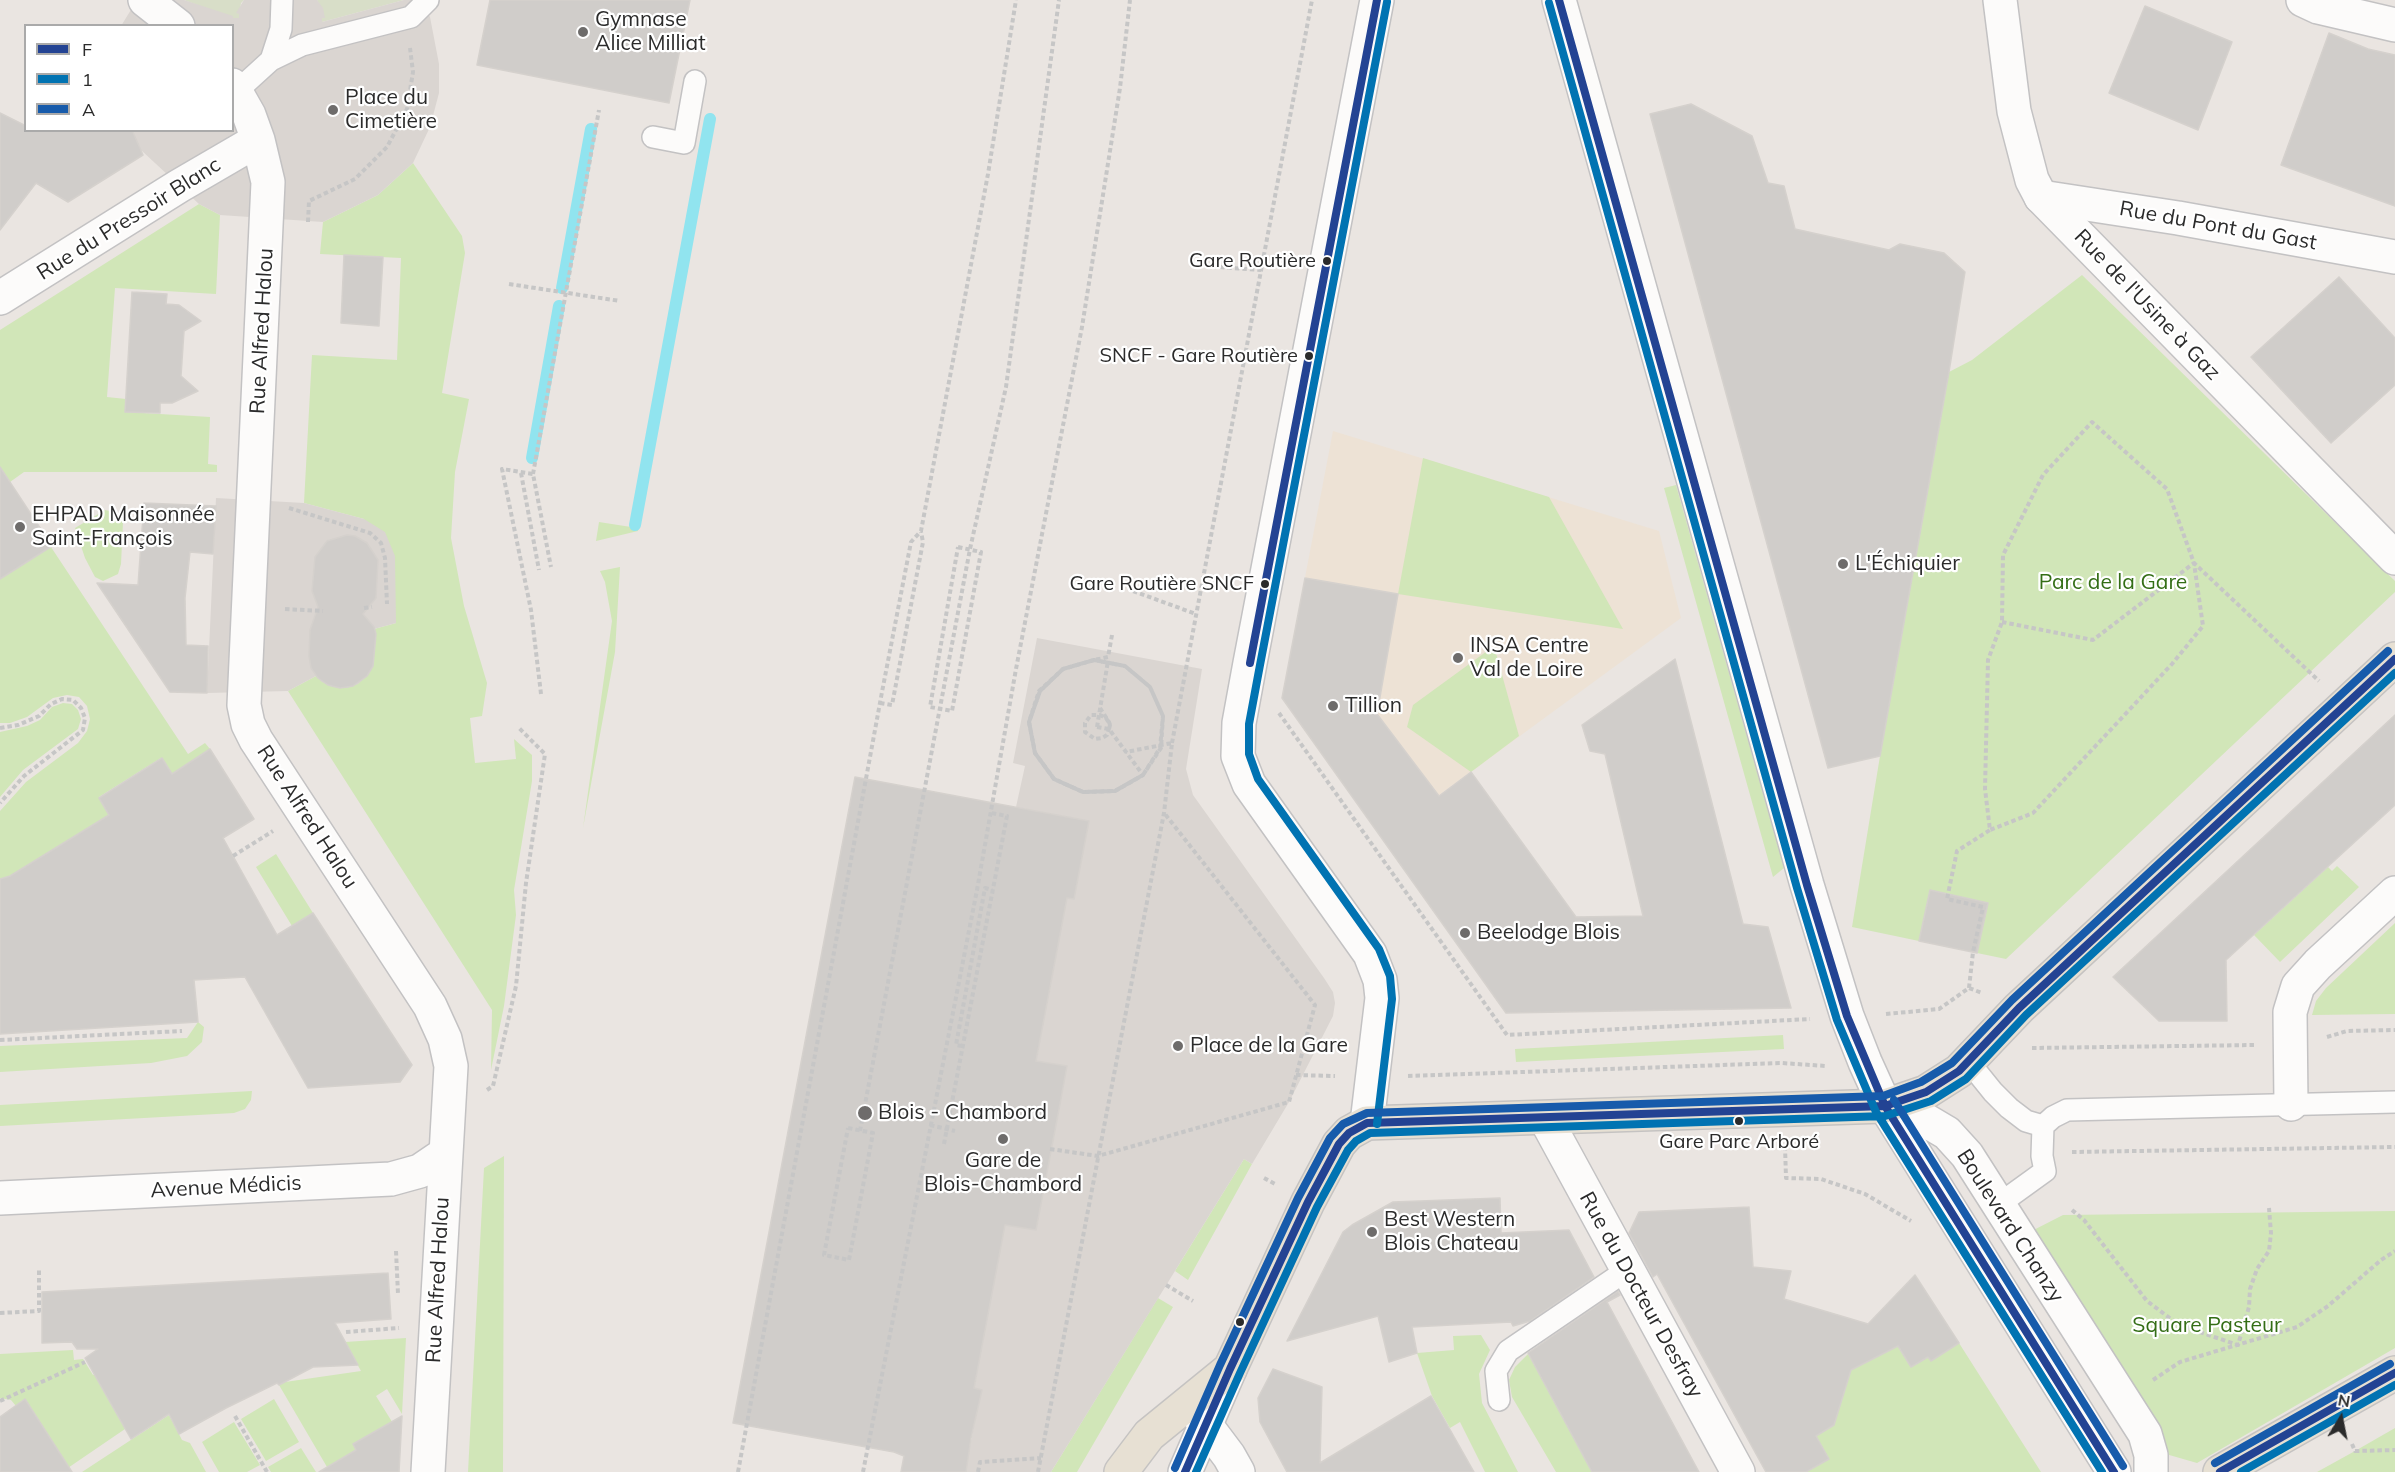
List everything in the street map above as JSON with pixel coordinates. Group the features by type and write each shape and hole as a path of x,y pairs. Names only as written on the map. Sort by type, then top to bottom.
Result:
{"main road":[{"path":"1122,1472 1149,1435 1197,1414 1230,1369 1308,1202 1339,1144 1349,1133 1367,1123 1886,1106 1926,1092 1959,1071 2019,1008 2395,659"},
{"path":"2220,1472 2395,1373"}],"street":[{"path":"145,0 175,24"},
{"path":"1367,1123 1382,998 1380,980 1370,954 1249,784 1238,756 1239,723 1250,663 1377,0"},
{"path":"1559,0 1804,873 1847,1017 1886,1106"},
{"name":"Rue de l'Usine à Gaz","path":"2000,0 2014,111 2032,180 2041,197 2395,558"},
{"path":"2303,0 2318,7 2395,25"},
{"name":"Rue Alfred Halou","path":"235,88 258,140 268,182 244,705 248,724 256,740 430,1006 445,1039 451,1066 428,1472"},
{"name":"Rue du Pressoir Blanc","path":"0,298 169,192 258,140"},
{"name":"Rue du Pont du Gast","path":"2041,197 2178,218 2395,257"},
{"path":"2291,1104 2290,1012 2298,986 2318,964 2395,893"},
{"name":"Boulevard Chanzy","path":"1886,1106 1920,1117 1947,1133 1967,1155 2001,1212 2145,1434 2151,1455 2151,1472"},
{"name":"Boulevard Chanzy","path":"1886,1106 2114,1472"},
{"name":"Rue du Docteur Desfray","path":"1545,1118 1738,1472"},
{"name":"Avenue Médicis","path":"0,1198 391,1179 420,1172 445,1154"},
{"path":"1185,1472 1197,1414"},
{"path":"1197,1414 1238,1472"}],"lane":[{"path":"271,60 281,29 282,0"},
{"path":"235,88 271,60 302,45 411,17 428,0"},
{"path":"653,137 684,143 695,81"},
{"path":"1968,1061 2009,1108 2026,1121 2043,1126"},
{"path":"2001,1212 2009,1197 2045,1172 2042,1156 2043,1126 2053,1117 2067,1110 2395,1102"},
{"path":"1499,1400 1496,1371 1508,1351 1627,1270"}],"path":[{"path":"880,703 892,705 894,695 923,542 921,531 988,174 1016,0"},
{"path":"860,1131 970,549 1006,387 1059,0"},
{"path":"864,1472 1082,327 1120,88 1130,0"},
{"path":"1038,1472 1164,813 1172,743 1312,0"},
{"path":"308,222 309,201 355,179 387,147 407,109 413,72 410,42 411,17"},
{"path":"552,567 533,474 599,110"},
{"path":"1190,265 1261,270"},
{"path":"509,284 620,301"},
{"path":"1274,706 1507,1035 1847,1017 1939,1009 1969,988 1973,952 1983,907 1947,899 1957,851 1990,830 2033,813 2172,664 2203,626 2194,563 2167,489 2092,422 2043,475 2003,555 2002,622 1988,660 1985,789 1990,830"},
{"path":"533,474 502,469 531,610 541,694"},
{"path":"521,473 539,570"},
{"path":"254,497 370,533 381,543 385,558 387,604"},
{"path":"738,1472 911,542 921,531"},
{"path":"958,547 970,549 981,552 952,711 930,707 958,547"},
{"path":"2002,622 2093,640 2194,563"},
{"path":"2194,563 2319,682"},
{"path":"1133,591 1196,614"},
{"path":"364,608 372,607"},
{"path":"285,609 323,611"},
{"path":"1109,727 1097,727 1112,636"},
{"path":"1029,722 1040,691 1063,669 1094,660 1125,666 1150,687 1162,716 1160,748 1143,775 1115,791 1083,792 1054,779 1035,753 1029,722 1039,691 1063,669 1094,660 1108,657"},
{"path":"1040,691 1063,669"},
{"path":"0,728 18,725 39,716 51,704 62,699 73,700 81,708 85,718 82,730 24,776 0,803"},
{"path":"1100,708 1109,727 1143,775"},
{"path":"1106,718 1092,715 1085,723 1085,732 1095,739 1105,737 1109,727"},
{"path":"482,1094 493,1086 516,986 526,883 545,754 518,727"},
{"path":"1126,752 1172,743"},
{"path":"944,1144 1007,816 991,813"},
{"path":"1050,1149 1098,1156 1289,1102 1315,1005 1164,813"},
{"path":"233,856 265,836"},
{"path":"963,1046 956,1045 985,888 992,890"},
{"path":"964,952 973,954"},
{"path":"1969,988 1987,996"},
{"path":"2024,1049 2290,1045 2312,1043 2347,1031 2395,1030"},
{"path":"0,1040 182,1031"},
{"path":"1418,1076 1781,1063 1832,1067"},
{"path":"930,1125 955,1131"},
{"path":"848,1128 860,1131 873,1133 849,1260 824,1255 848,1128"},
{"path":"1785,1145 1786,1178 1821,1179 1865,1194 1910,1220 1916,1230"},
{"path":"2070,1152 2395,1147"},
{"path":"2238,1346 2249,1307 2250,1289 2257,1269 2269,1251 2271,1233 2269,1208"},
{"path":"2072,1210 2084,1220 2147,1301 2179,1325 2238,1346"},
{"path":"396,1251 399,1304"},
{"path":"2145,1385 2180,1362 2297,1326 2328,1306 2381,1260 2395,1251"},
{"path":"0,1313 39,1311 39,1269"},
{"path":"1166,1285 1194,1301"},
{"path":"346,1332 400,1328 400,1320"},
{"path":"0,1401 85,1362"},
{"path":"235,1416 267,1472"},
{"path":"2352,1444 2355,1451 2395,1450"},
{"path":"978,1472 980,1462 1041,1458"}],"shaded area":[{"name":"Place du Cimetière","path":"137,0 184,0 233,16 233,18 239,18 239,14 236,13 244,0 317,0 323,8 325,18 322,18 322,22 404,0 419,0 430,17 439,64 439,93 430,127 413,163 378,195 323,222 220,215 199,204 141,150 132,132 234,132 234,24 122,24"},
{"name":"INSA Centre Val de Loire","path":"1333,431 1659,531 1681,618 1382,837 1282,698"},
{"path":"216,498 304,503 364,519 385,532 395,556 396,623 374,629 373,666 358,684 347,688 333,687 316,676 288,691 207,693"},
{"name":"Place de la Gare","path":"1037,638 1202,669 1186,769 1193,795 1324,978 1333,992 1335,1003 1333,1016 1289,1102 1252,1164 1244,1159 1051,1472 965,1472 981,1390 974,1389 1005,1223 1036,1230 1067,1066 1036,1062 1067,896 1074,899 1089,821 1016,807 1025,766 1013,763"}],"green space":[{"path":"184,0 244,0 241,3 239,18 232,18"},
{"path":"317,0 404,0 322,22 324,18"},
{"path":"706,118 715,120 638,531 596,541 599,522 631,527"},
{"path":"413,163 462,236 465,253 442,393 469,399 455,472 451,538 464,606 487,683 482,716 470,718 475,763 516,759 514,739 532,755 532,781 514,890 516,915 504,1006 491,1070 492,1010 288,691 316,676 328,685 340,688 374,659 374,629 396,623 364,519 304,503 312,355 397,360 401,258 320,254 323,222 378,195"},
{"path":"199,204 220,215 216,294 115,288 107,397 126,399 126,412 210,417 208,464 217,465 217,472 24,472 10,482 0,467 0,330"},
{"name":"Parc de la Gare","path":"2082,275 2395,581 2395,592 2006,959 1977,953 1988,903 1930,891 1919,941 1852,927 1880,756 1949,372 1972,360"},
{"path":"1423,458 1549,497 1623,629 1398,594"},
{"path":"1676,485 1784,868 1773,877 1664,488"},
{"path":"105,510 119,513 123,522 121,564 118,574 103,581 95,577 85,558 75,528"},
{"path":"47,541 188,754 205,743 210,749 172,774 161,758 99,797 109,815 10,876 0,879 0,811 26,782 78,743 87,731 90,719 87,706 79,697 67,695 53,698 27,717 10,723 0,723 0,579"},
{"path":"620,567 615,652 583,828 612,621 605,582 600,571"},
{"path":"1494,646 1519,736 1471,772 1407,727 1413,705"},
{"path":"63,703 72,704 78,710 81,719 78,729 23,770 0,797 0,732 27,726 40,720 52,707"},
{"path":"276,854 313,913 292,926 256,867"},
{"path":"2337,866 2359,887 2280,962 2254,935 2328,867 2332,871"},
{"path":"2395,923 2395,1014 2312,1015 2316,1001 2326,988"},
{"path":"198,1022 204,1027 202,1042 187,1056 151,1063 0,1072 0,1046 187,1038"},
{"path":"1783,1035 1784,1049 1516,1062 1515,1049"},
{"path":"252,1091 251,1100 245,1109 234,1113 0,1126 0,1105"},
{"path":"504,1156 503,1472 468,1472 484,1168"},
{"path":"1244,1159 1252,1164 1188,1280 1175,1271"},
{"name":"Square Pasteur","path":"2395,1211 2395,1348 2197,1463 2152,1450 2016,1239 2063,1215"},
{"path":"1158,1298 1173,1307 1077,1472 1051,1472"},
{"path":"1883,1323 1911,1367 1928,1357 1931,1361 1959,1343 2041,1472 1806,1472 1829,1459 1816,1436 1852,1367"},
{"path":"1481,1335 1490,1350 1479,1374 1482,1403 1518,1472 1485,1472 1460,1422 1450,1428 1432,1396 1417,1353 1454,1350 1453,1336"},
{"path":"406,1338 402,1414 387,1389 376,1396 394,1425 353,1444 356,1450 327,1467 279,1385 285,1382 361,1371 345,1342"},
{"path":"73,1350 74,1360 83,1359 93,1375 101,1371 125,1429 62,1472 0,1450 40,1422 26,1400 16,1406 11,1400 0,1398 0,1354"},
{"path":"1528,1354 1592,1472 1556,1472 1512,1397 1509,1380 1515,1367"},
{"path":"274,1399 299,1442 266,1461 241,1419"},
{"path":"169,1415 182,1440 190,1443 206,1472 82,1472"},
{"path":"234,1422 260,1465 247,1472 219,1472 202,1442"},
{"path":"2395,1428 2395,1472 2317,1472 2355,1451"},
{"path":"301,1448 316,1472 271,1472 268,1467"}],"building":[{"name":"Gymnase Alice Milliat","path":"490,0 690,0 669,103 477,65"},
{"path":"2145,6 2232,42 2198,130 2109,93"},
{"path":"2329,33 2368,49 2395,55 2395,206 2281,165"},
{"name":"L'Échiquier","path":"1691,104 1752,136 1768,183 1784,186 1795,229 1889,250 1900,244 1944,253 1965,272 1880,756 1828,768 1650,114"},
{"path":"0,113 24,125 24,132 133,132 143,155 68,202 36,183 0,230"},
{"path":"344,255 383,257 379,326 341,323"},
{"path":"2339,277 2395,338 2395,385 2331,443 2251,357"},
{"path":"132,292 167,294 166,304 179,305 201,321 184,331 181,376 198,391 172,403 160,403 160,413 125,412"},
{"name":"EHPAD Maisonnée Saint-François","path":"0,467 52,546 0,579"},
{"path":"144,503 216,506 213,554 190,552 185,598 186,645 208,646 207,693 170,692 97,583 138,585"},
{"path":"347,535 355,536 367,543 378,560 376,598 363,614 374,627 376,634 373,666 367,676 353,686 340,688 328,685 318,678 311,668 310,630 318,607 312,591 315,557 327,541"},
{"path":"1305,578 1398,594 1377,714 1439,796 1471,772 1576,917 1643,916 1605,754 1590,751 1582,725 1675,659 1743,924 1768,927 1791,1008 1506,1013 1282,698"},
{"path":"2395,715 2395,805 2226,960 2227,1021 2159,1021 2113,977"},
{"path":"210,749 254,819 223,838 277,935 313,913 412,1065 400,1082 308,1088 245,977 194,980 198,1022 0,1034 0,879 10,876 109,815 99,798 162,758 172,774"},
{"path":"855,777 1089,821 1074,899 1067,898 1036,1061 1067,1066 1060,1104 1036,1230 1005,1225 974,1388 982,1390 966,1472 901,1472 904,1456 894,1452 733,1423"},
{"path":"1930,890 1988,903 1977,953 1919,941"},
{"path":"1500,1198 1501,1233 1569,1230 1594,1277 1530,1321 1513,1326 1511,1322 1412,1327 1417,1353 1389,1362 1378,1316 1287,1341 1343,1232 1352,1225 1393,1202"},
{"path":"1749,1207 1753,1267 1791,1271 1784,1299 1868,1324 1915,1275 1959,1343 1931,1361 1928,1357 1911,1367 1898,1346 1851,1370 1834,1425 1816,1436 1829,1459 1806,1472 1766,1472 1657,1274 1653,1277 1629,1233 1639,1212"},
{"path":"388,1273 391,1319 335,1323 358,1365 313,1367 226,1408 179,1434 169,1414 131,1439 85,1358 98,1349 77,1349 72,1342 42,1343 42,1292"},
{"path":"1618,1291 1620,1295 1607,1302 1699,1472 1592,1472 1528,1353"},
{"path":"1273,1369 1322,1387 1320,1463 1431,1396 1474,1472 1287,1472 1260,1422 1258,1398"},
{"path":"25,1399 72,1472 0,1472 0,1417"},
{"path":"402,1416 399,1472 319,1472 356,1450 353,1444"}],"waterway":[{"path":"635,525 710,119"},
{"path":"562,288 591,129"},
{"path":"532,458 559,306"}],"transit line":[{"name":"F","path":"1250,663 1377,0"},
{"name":"F","path":"1559,0 1807,885 1847,1016 1885,1106 2114,1472"},
{"name":"1","path":"1377,1124 1392,999 1390,976 1379,949 1258,779 1249,754 1249,724 1387,2"},
{"name":"1","path":"1549,3 1797,888 1837,1020 1876,1112 2102,1472"},
{"name":"A","path":"1175,1468 1298,1198 1330,1138 1343,1124 1367,1113 1883,1096 1921,1082 1952,1063 2012,1000 2388,651"},
{"name":"F","path":"1185,1472 1308,1202 1339,1144 1349,1133 1367,1123 1885,1106 1926,1092 1959,1071 2019,1008 2395,659"},
{"name":"1","path":"1196,1472 1317,1207 1348,1150 1356,1141 1370,1133 1885,1116 1931,1101 1966,1079 2026,1015 2395,673"},
{"name":"A","path":"1894,1100 2123,1466"},
{"name":"A","path":"2215,1463 2390,1364"},
{"name":"F","path":"2220,1472 2395,1373"},
{"name":"1","path":"2241,1472 2395,1385"}],"place":[{"name":"Gymnase Alice Milliat","path":"583,32"},
{"name":"Place du Cimetière","path":"333,110"},
{"name":"Gare Routière","path":"1327,261"},
{"name":"SNCF - Gare Routière","path":"1309,356"},
{"name":"EHPAD Maisonnée Saint-François","path":"20,527"},
{"name":"L'Échiquier","path":"1843,564"},
{"name":"Gare Routière SNCF","path":"1265,584"},
{"name":"INSA Centre Val de Loire","path":"1458,658"},
{"name":"Tillion","path":"1333,706"},
{"name":"Beelodge Blois","path":"1465,933"},
{"name":"Place de la Gare","path":"1178,1046"},
{"name":"Blois - Chambord","path":"865,1113"},
{"name":"Gare Parc Arboré","path":"1739,1121"},
{"name":"Gare de Blois-Chambord","path":"1003,1139"},
{"name":"Best Western Blois Chateau","path":"1372,1232"}]}
